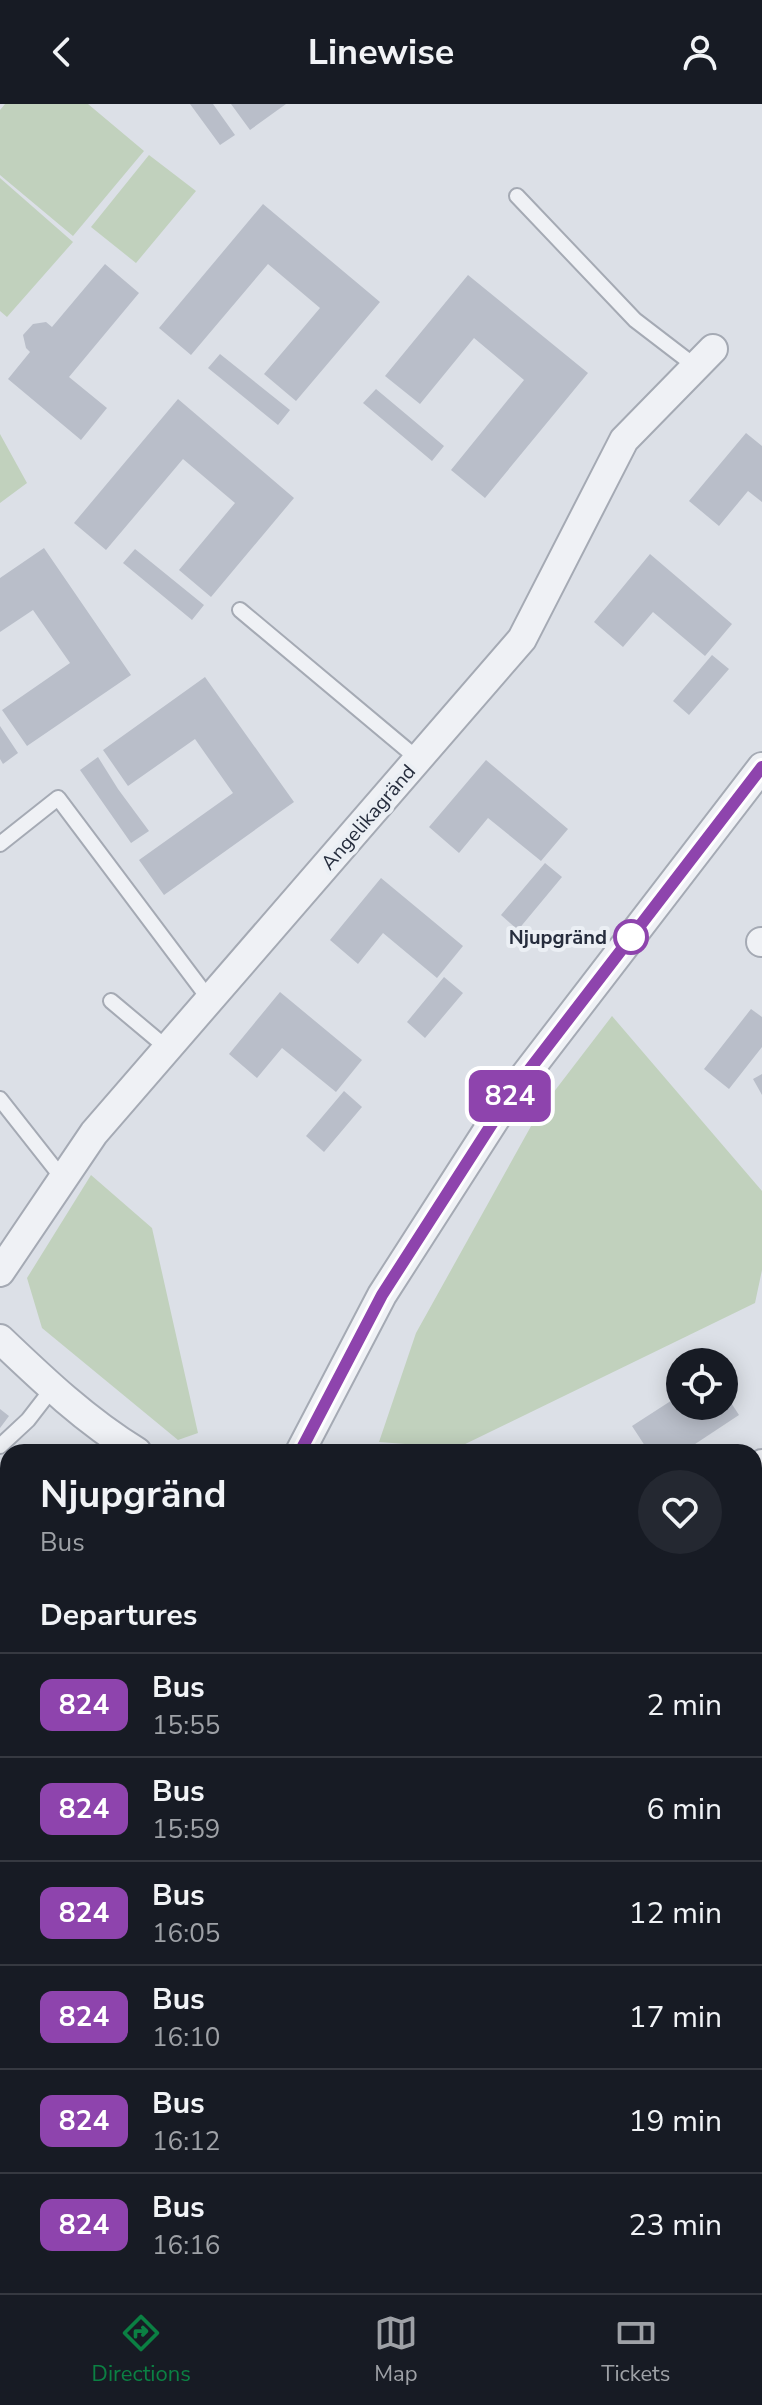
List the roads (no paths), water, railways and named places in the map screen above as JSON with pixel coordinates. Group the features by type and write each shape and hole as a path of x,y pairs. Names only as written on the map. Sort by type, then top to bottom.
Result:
{"street":[{"name":"Angelikagränd","path":"0,1272 94,1133 522,639 624,440 704,358"},
{"path":"304,1444 382,1295 513,1091 762,767"},
{"path":"0,1339 52,1389 124,1444"}],"lane":[{"path":"517,196 635,320 704,358"},
{"path":"240,610 418,759"},
{"path":"0,844 58,798 209,999"},
{"path":"111,1001 167,1048"},
{"path":"0,1099 63,1179"},
{"path":"2,1444 28,1420 52,1389"}],"place":[{"name":"Njupgränd","path":"631,937"}]}
